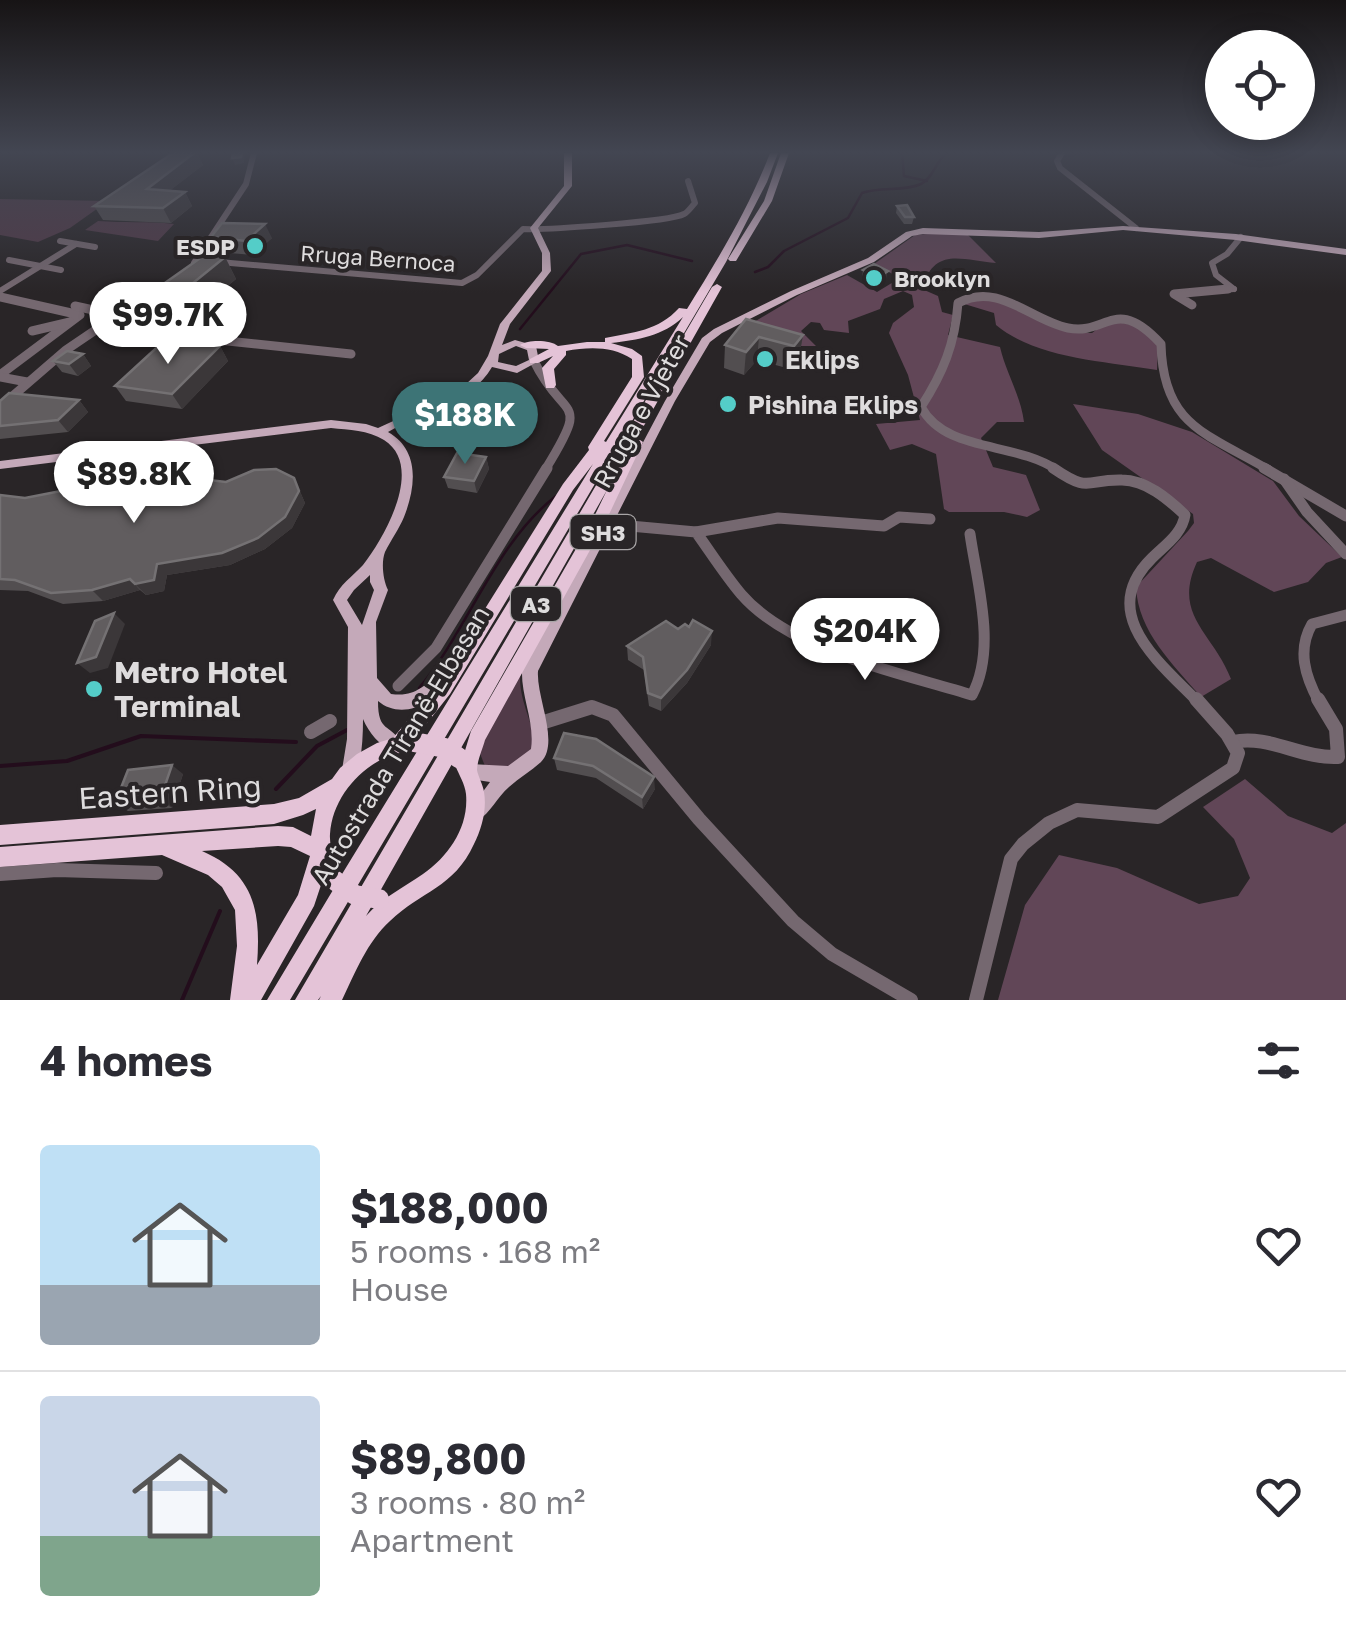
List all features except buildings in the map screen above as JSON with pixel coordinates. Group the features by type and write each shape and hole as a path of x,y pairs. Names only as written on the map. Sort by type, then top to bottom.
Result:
{"highway":[{"name":"Autostrada Tiranë-Elbasan","path":"278,1000 470,687 640,392 716,272 754,200"},
{"name":"Autostrada Tiranë-Elbasan","path":"306,1000 769,200"},
{"path":"526,344 553,346 657,332 674,322 699,284 716,272"},
{"path":"403,743 426,716 641,368 636,355 618,346 549,352 534,360"},
{"path":"550,385 550,363 574,348"},
{"path":"465,767 477,736 598,524 656,404 660,386"},
{"path":"568,487 640,392"},
{"path":"250,1000 307,898 320,852 320,826 343,779 373,754 403,743 445,748 465,767 475,790 474,817 454,860 425,886 387,908 366,933 330,1000"},
{"name":"Eastern Ring","path":"0,835 274,814 303,806 343,779"},
{"name":"Eastern Ring","path":"0,857 278,836 293,838 320,852"},
{"path":"163,845 218,870 234,886 244,906 248,928 241,1000"},
{"path":"320,852 330,877 356,895 380,899 407,894"}],"main road":[{"path":"470,387 492,356 504,326 547,271 546,253 534,228 557,200"},
{"name":"Rruga e Vjeter","path":"542,724 531,700 530,670 670,400 706,340 718,330 871,260 916,232 1039,234 1136,228 1242,237 1346,252"},
{"path":"378,432 534,360 536,352 508,336 504,326"},
{"path":"492,356 509,344 526,344"},
{"path":"492,356 501,368 513,370"},
{"path":"0,465 313,425 341,424 378,432 400,449 410,473 404,503 377,556 341,596 342,606 348,610 361,611 374,604"},
{"path":"377,556 376,582 381,590 369,622 370,717 375,728 403,743"},
{"path":"359,580 376,582"},
{"path":"343,779 355,739 355,638 348,610"},
{"path":"370,680 377,694 387,701 405,703 430,694 456,667"},
{"path":"474,817 489,794 538,754 542,724"},
{"path":"465,767 511,775"}],"street":[{"path":"188,268 198,260 241,200"},
{"path":"534,228 564,230 683,215 694,200"},
{"path":"1100,200 1136,228"},
{"name":"Rruga Bernoca","path":"198,260 457,284 477,275 516,234 534,228"},
{"path":"1192,305 1174,294 1233,290 1212,268 1217,258 1228,254 1242,237"},
{"path":"60,241 95,247"},
{"path":"0,293 76,244"},
{"path":"9,260 61,270"},
{"path":"0,407 104,323 165,283"},
{"path":"0,293 116,315"},
{"path":"0,293 80,314 0,376"},
{"path":"976,1000 1011,859 1022,844 1066,812 1142,818 1170,812 1233,768 1238,753 1234,742 1156,657 1130,615 1129,595 1135,573 1182,528 1184,515 1128,480 1086,484 1026,452 961,440 928,421 921,407 941,376 955,338 956,308 962,299 984,296 1002,300 1051,322 1081,330 1107,318 1144,328 1161,344 1162,378 1183,420 1346,516"},
{"path":"32,331 75,321"},
{"path":"104,323 199,338 351,354"},
{"path":"398,686 436,648 568,436 573,420 570,409 534,360"},
{"path":"513,370 550,385"},
{"path":"0,376 27,382"},
{"path":"1284,478 1307,512 1346,554"},
{"path":"608,524 696,532 738,528 778,518 884,526 906,516 930,518"},
{"path":"696,532 742,597 789,631 842,654 972,695 980,681 982,642 970,534"},
{"path":"1234,742 1262,741 1312,759 1338,757 1345,741 1343,732 1312,690 1302,641 1312,624 1346,614"},
{"path":"542,724 592,707 614,715 698,819 793,920 832,954 911,1000"},
{"path":"311,732 330,721"},
{"path":"0,874 57,870 156,873"}],"shaded area":[{"path":"0,200 108,201 70,228 38,242 0,235"},
{"path":"98,221 174,224 158,241 85,230"},
{"path":"967,234 996,263 941,261 927,275 922,289 938,296 942,312 953,315 948,335 1000,347 1024,422 997,422 981,438 993,467 1026,475 1040,510 1027,517 944,509 936,454 912,444 890,450 876,424 920,420 908,375 889,333 893,323 914,307 912,295 903,291 884,299 880,309 848,321 849,333 824,330 820,323 811,322 801,331 816,346 798,346 739,331 801,294 847,275 877,292 900,278 874,264 915,235"},
{"path":"988,298 1081,333 1092,333 1109,320 1136,326 1158,344 1157,370 1073,357 1031,345 996,325 994,313 961,303"},
{"path":"1073,404 1138,414 1192,432 1273,481 1299,516 1342,557 1326,563 1308,582 1274,592 1211,558 1197,562 1189,596 1192,610 1231,679 1201,697 1150,633 1136,587 1188,531 1194,523 1193,514 1102,450"},
{"path":"521,669 521,690 535,748 509,767 485,766 479,751"},
{"path":"1245,779 1288,816 1332,833 1346,823 1346,1000 998,1000 1025,905 1059,855 1117,868 1199,904 1238,896 1250,878 1234,839 1203,807"}],"waterway":[{"path":"755,272 768,267 784,251 848,218 858,200"},
{"path":"520,329 581,254 627,245 692,261"},
{"path":"419,688 515,538 556,496"},
{"path":"276,789 317,746 347,730"},
{"path":"0,766 67,761 141,736 296,742"},
{"path":"182,1000 220,911"}],"place":[{"name":"ESDP","path":"255,246"},
{"name":"Brooklyn","path":"874,278"},
{"name":"Eklips","path":"765,359"},
{"name":"Pishina Eklips","path":"728,404"},
{"name":"Metro Hotel Terminal","path":"94,689"}]}
